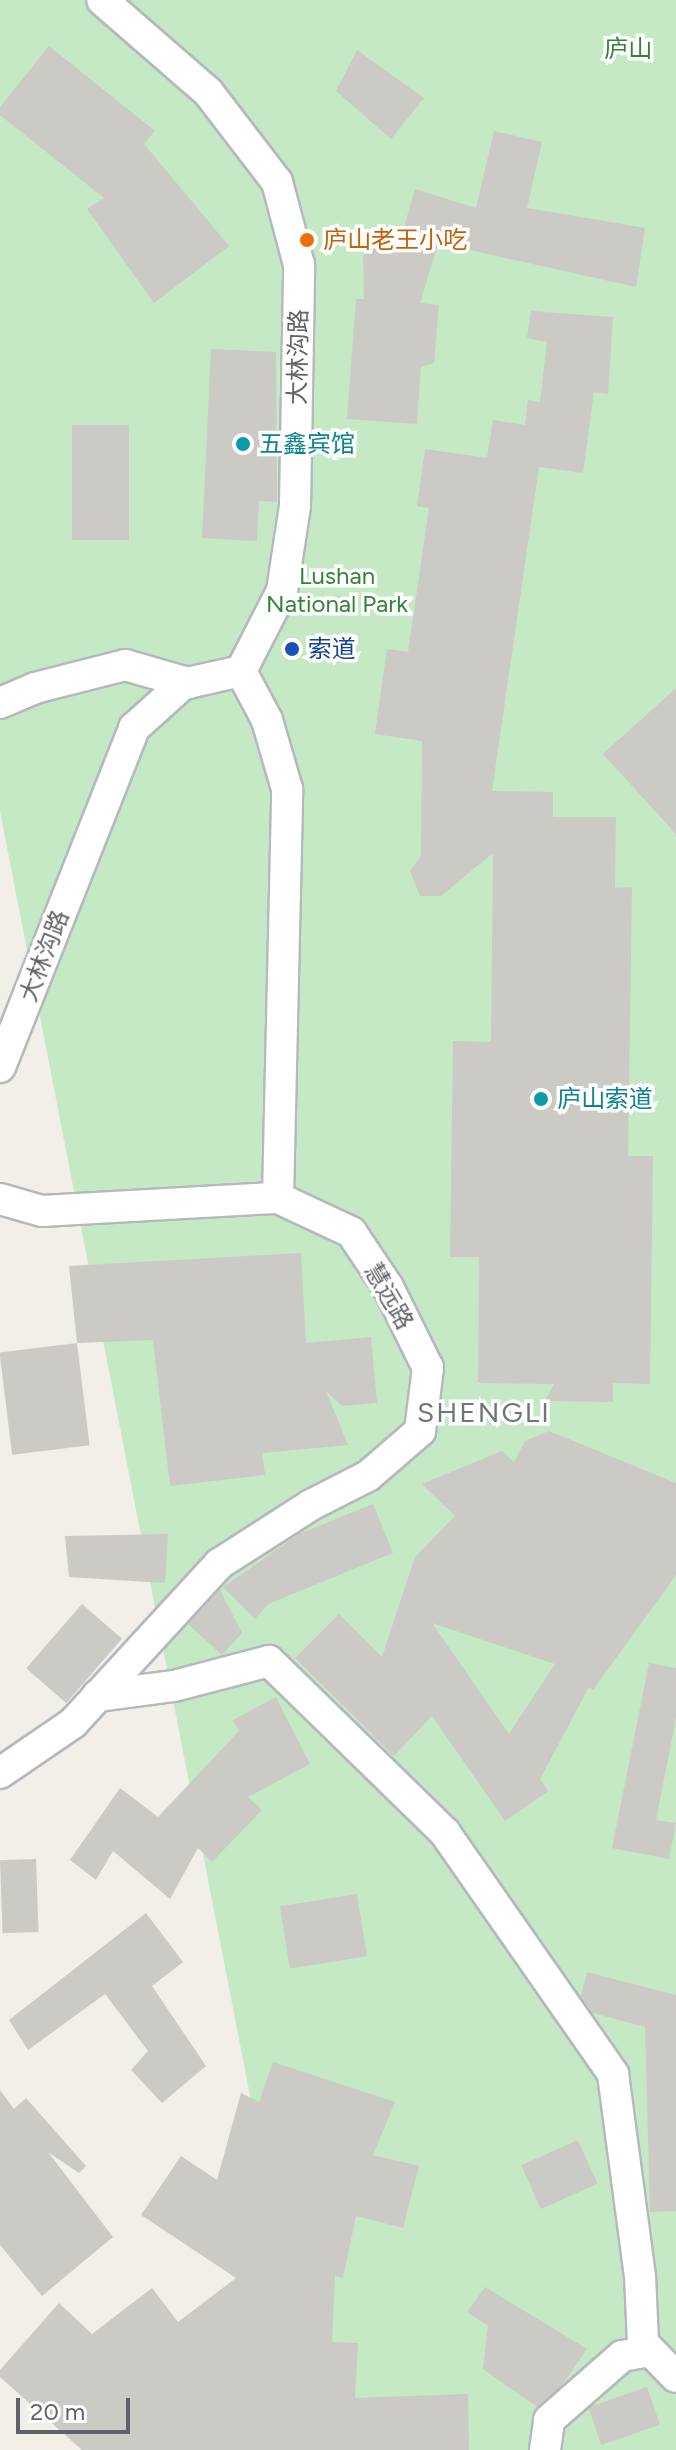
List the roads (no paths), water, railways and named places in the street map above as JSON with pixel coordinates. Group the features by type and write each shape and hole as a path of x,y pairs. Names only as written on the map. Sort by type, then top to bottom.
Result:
{"street":[{"name":"大林沟路","path":"0,1067 134,728 188,683 241,671 282,591 295,506 299,265 277,182 208,92 102,0"},
{"path":"0,703 35,688 125,665 188,683"},
{"path":"0,1199 42,1211 278,1198 287,789 267,720 241,671"},
{"name":"慧远路","path":"0,1773 73,1723 219,1564 311,1505 368,1476 420,1431 428,1368 388,1287 351,1232 278,1198"},
{"path":"97,1696 174,1686 269,1661 445,1833 613,2074 640,2276 643,2343 676,2377"},
{"path":"545,2450 549,2420 622,2356 649,2351"}],"place":[{"name":"庐山老王小吃","path":"307,240"},
{"name":"五鑫宾馆","path":"243,444"},
{"name":"索道","path":"292,649"},
{"name":"庐山索道","path":"541,1099"}],"district":[{"name":"SHENGLI","path":"484,1412"}],"park label":[{"name":"庐山","path":"628,49"},
{"name":"Lushan National Park","path":"337,590"}]}
